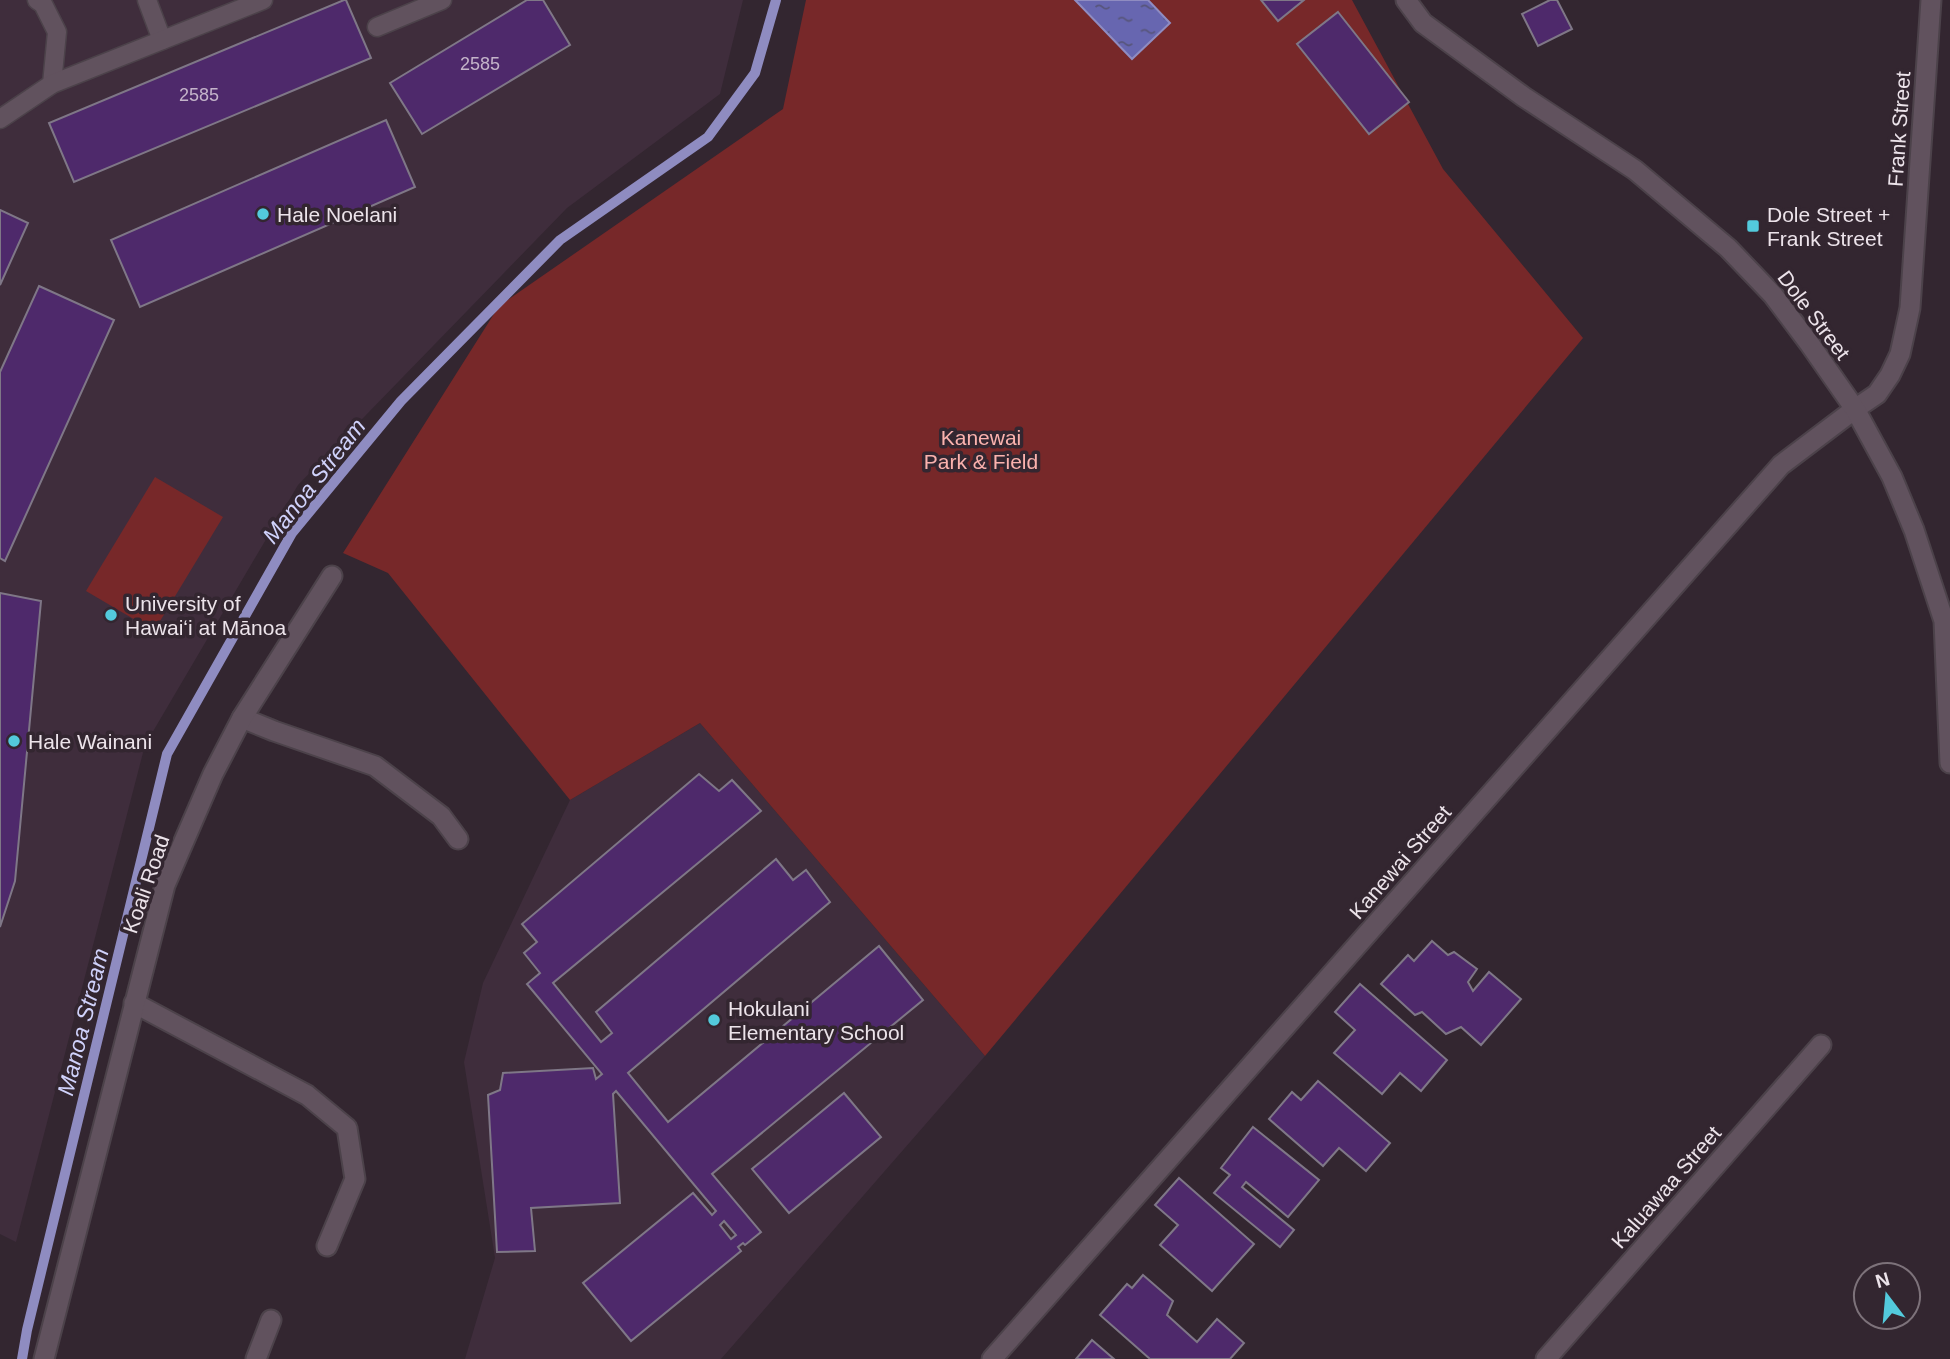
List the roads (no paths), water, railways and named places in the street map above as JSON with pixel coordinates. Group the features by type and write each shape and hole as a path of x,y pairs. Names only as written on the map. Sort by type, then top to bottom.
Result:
{"street":[{"name":"Dole Street","path":"1406,0 1423,23 1524,97 1635,170 1728,248 1773,295 1810,343 1854,409 1892,477 1914,530 1944,621 1950,764"},
{"name":"Frank Street","path":"1854,409 1877,394 1900,354 1906,331 1910,308 1931,0"},
{"name":"Kanewai Street","path":"992,1359 1780,464 1854,409"},
{"name":"Koali Road","path":"44,1359 165,885 213,774 242,719 331,576"},
{"path":"242,719 375,766 441,816 458,839"},
{"path":"134,1003 307,1095 347,1128 355,1179 327,1246"},
{"name":"Kaluawaa Street","path":"1546,1359 1821,1045"},
{"path":"256,1359 271,1320"}],"lane":[{"path":"37,0 43,4 57,32 52,84"},
{"path":"147,0 162,40"},
{"path":"0,119 52,84 263,0"},
{"path":"377,27 442,0"}],"water":[{"path":"1075,0 1148,0 1170,23 1132,59"}],"waterway":[{"name":"Manoa Stream","path":"22,1359 167,754 292,533 401,401 560,240 708,137 755,73 776,0"}],"place":[{"name":"Hale Noelani","path":"263,214"},
{"name":"Dole Street + Frank Street","path":"1753,226"},
{"name":"University of Hawaiʻi at Mānoa","path":"111,615"},
{"name":"Hale Wainani","path":"14,741"},
{"name":"Hokulani Elementary School","path":"714,1020"}],"park label":[{"name":"Kanewai Park & Field","path":"981,449"}]}
